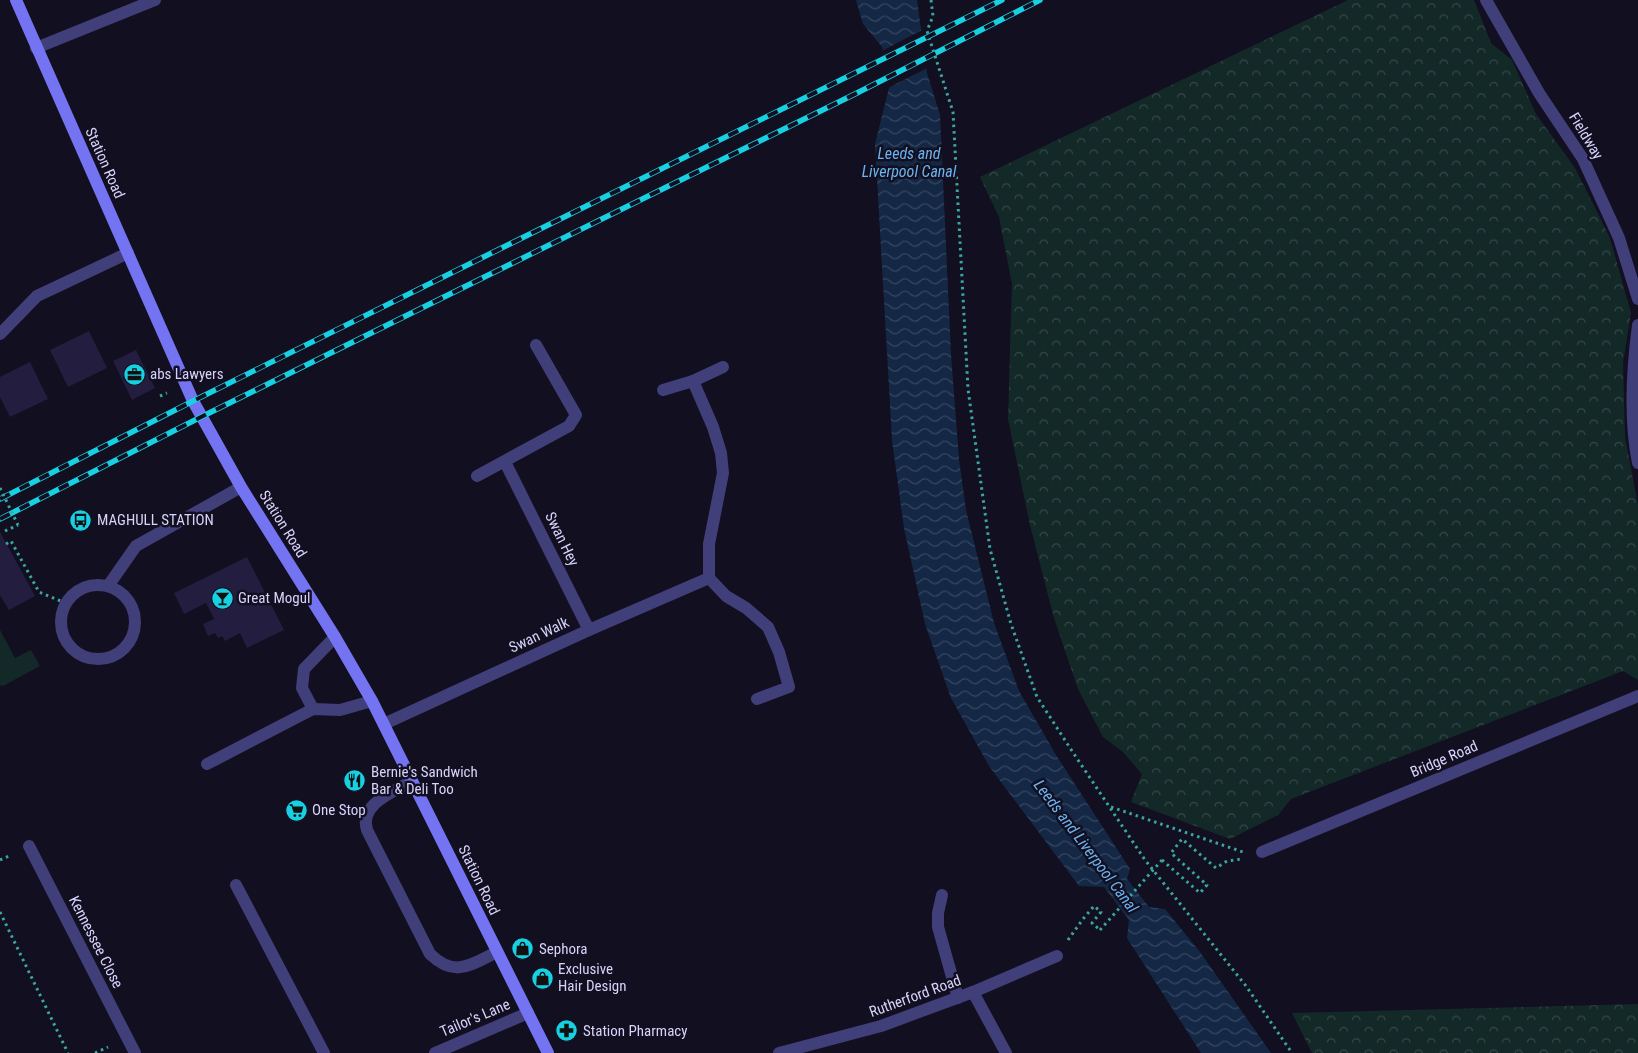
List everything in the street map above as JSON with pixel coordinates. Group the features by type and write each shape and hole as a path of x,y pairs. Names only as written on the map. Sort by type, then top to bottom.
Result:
{"street":[{"name":"Station Road","path":"16,0 193,401 241,487 335,637 372,701 548,1053"},
{"path":"36,48 155,0"},
{"name":"Fieldway","path":"1486,0 1539,93 1583,159 1619,238 1638,298"},
{"path":"0,334 37,296 128,253"},
{"path":"1638,325 1633,367 1633,439 1638,463"},
{"path":"477,476 568,426 576,416 536,345"},
{"path":"662,390 693,381 723,367"},
{"path":"693,381 713,427 721,453 723,473 709,544 709,578 726,596 746,608 768,627 779,652 788,687 757,699"},
{"name":"Swan Hey","path":"505,462 589,630"},
{"path":"108,586 136,546 241,487"},
{"name":"Swan Walk","path":"384,724 589,630 709,578"},
{"path":"108,586 120,592 129,601 134,613 135,626 132,638 114,656 102,659 89,659 70,647 63,637 60,625 66,603 73,594 84,587 108,586"},
{"path":"314,709 302,688 304,669 335,637"},
{"name":"Bridge Road","path":"1259,854 1638,696"},
{"path":"207,764 314,709 340,710 372,701"},
{"path":"412,780 373,805 367,813 365,822 367,830 430,954 441,964 461,968 497,952"},
{"name":"Kennessee Close","path":"29,846 134,1053"},
{"path":"236,886 324,1053"},
{"path":"942,895 938,913 938,927 958,998"},
{"name":"Rutherford Road","path":"779,1053 881,1026 958,998 1057,956"},
{"path":"973,992 1006,1053"},
{"name":"Tailor's Lane","path":"435,1053 528,1014"}],"path":[{"path":"931,0 933,16 927,31 952,112 968,388 990,549 1011,624 1037,697 1145,860 1246,986 1292,1053"},
{"path":"0,488 18,525 5,531"},
{"path":"6,544 11,541 39,592 66,603"},
{"path":"1111,807 1259,854"},
{"path":"1082,919 1094,906 1101,912 1092,923 1100,930 1162,860 1200,893 1207,885 1171,853 1182,839 1216,868 1226,861 1259,854"},
{"path":"0,912 68,1053"}],"green space":[{"path":"1348,0 1474,0 1491,43 1512,60 1536,114 1575,168 1610,238 1631,313 1623,363 1625,437 1638,505 1638,680 1623,671 1291,799 1278,815 1230,839 1131,802 1142,774 1123,752 1103,737 1078,689 1054,618 1030,525 1008,419 1012,284 999,217 980,177"},
{"path":"0,630 15,658 31,650 40,666 3,686 0,685"},
{"path":"1638,1004 1638,1053 1312,1053 1292,1013"}],"water":[{"name":"Leeds and Liverpool Canal","path":"856,0 917,0 927,73 940,115 951,355 959,459 966,510 994,623 1019,691 1056,755 1130,869 1127,879 1149,907 1165,909 1200,952 1271,1053 1201,1053 1127,938 1129,920 1104,887 1079,886 989,766 951,698 925,624 904,528 892,440 875,144 889,88 882,47 863,24"}],"pier":[{"path":"924,29 929,67 886,89 880,52"}],"building":[{"path":"89,331 107,368 68,387 50,350"},
{"name":"abs Lawyers","path":"136,350 155,388 132,400 113,361"},
{"path":"30,362 48,399 10,417 0,397 0,377"},
{"path":"0,532 35,596 9,610 0,595"},
{"name":"Great Mogul","path":"247,557 284,630 247,648 240,633 225,641 222,636 218,638 215,633 208,636 203,624 214,619 206,603 184,614 174,593"}],"railway":[{"path":"0,499 193,401 1002,0"},
{"path":"0,519 201,417 857,93 1040,0"}],"place":[{"name":"abs Lawyers","path":"134,374"},
{"name":"MAGHULL STATION","path":"81,520"},
{"name":"Great Mogul","path":"222,598"},
{"name":"Bernie's Sandwich Bar & Deli Too","path":"355,781"},
{"name":"One Stop","path":"296,810"},
{"name":"Sephora","path":"523,949"},
{"name":"Exclusive Hair Design","path":"542,978"},
{"name":"Station Pharmacy","path":"567,1031"}]}
